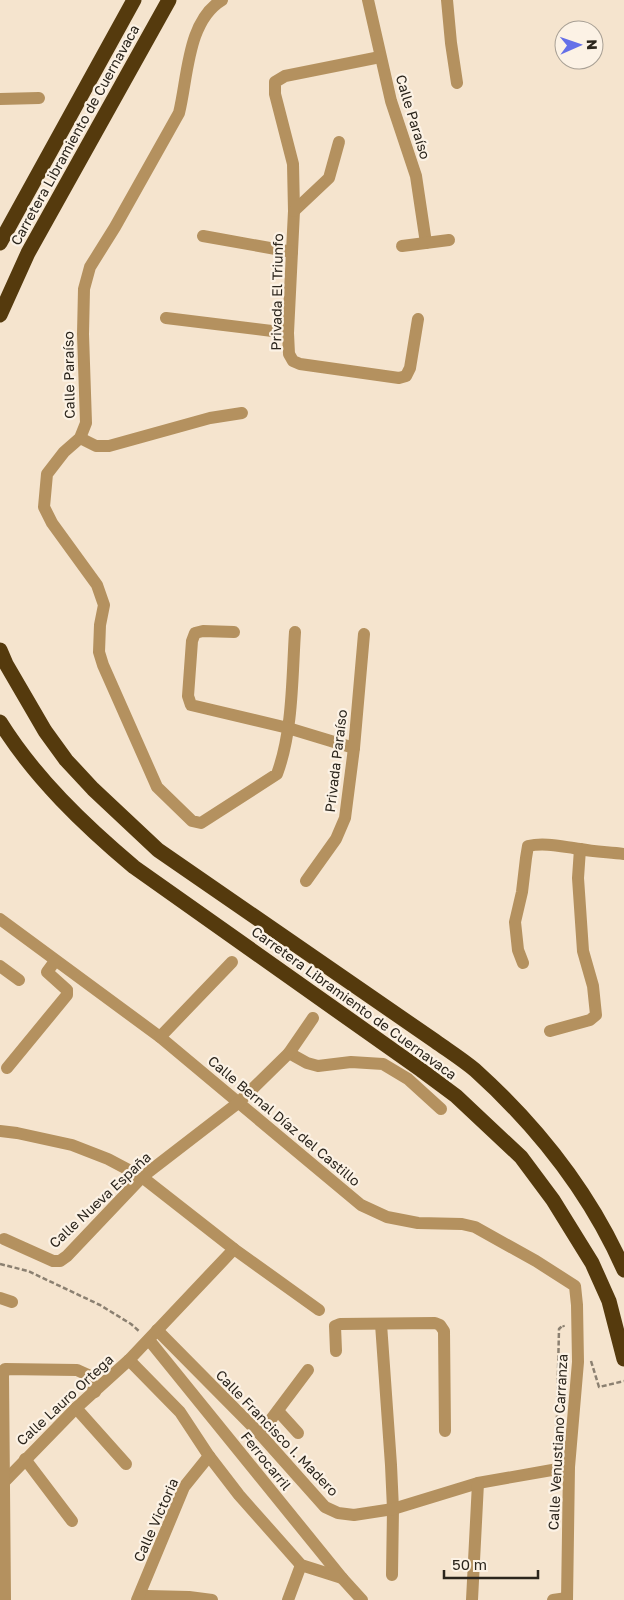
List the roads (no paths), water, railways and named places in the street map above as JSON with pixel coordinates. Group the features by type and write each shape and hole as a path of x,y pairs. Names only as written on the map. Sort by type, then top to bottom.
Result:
{"highway":[{"name":"Carretera Libramiento de Cuernavaca","path":"0,243 134,0"},
{"name":"Carretera Libramiento de Cuernavaca","path":"0,315 28,253 169,0"},
{"name":"Carretera Libramiento de Cuernavaca","path":"0,650 44,731 66,760 93,790 158,850 436,1041 474,1069 509,1103 544,1140 578,1185 601,1223 624,1270"},
{"name":"Carretera Libramiento de Cuernavaca","path":"0,722 12,742 42,779 93,833 127,861 456,1096 521,1157 553,1200 592,1263 609,1301 624,1360"}],"street":[{"name":"Calle Paraíso","path":"222,0 214,5 203,20 195,38 188,60 179,113 115,227 90,267 84,290 83,334 86,422 80,438 64,452 47,474 44,508 52,524 97,585 104,605 100,625 99,652 157,787 192,821 201,823 277,774 281,764 288,728 296,632"},
{"name":"Calle Paraíso","path":"368,0 380,57 399,128 416,176 426,243"},
{"path":"447,0 450,43 457,83"},
{"name":"Privada El Triunfo","path":"380,57 285,76 275,82 275,94 293,164 294,211 288,333 289,354 293,361 300,364 399,378 406,376 410,368 418,318"},
{"path":"0,99 39,98"},
{"path":"294,211 329,178 338,142"},
{"path":"203,236 292,252"},
{"path":"402,246 449,240"},
{"path":"166,318 288,333"},
{"path":"80,438 96,446 109,446 210,418 242,413"},
{"path":"234,632 203,631 195,633 192,641 188,696 191,705 288,728 354,748"},
{"name":"Privada Paraíso","path":"306,881 336,839 345,818 354,748 364,634"},
{"path":"523,963 518,950 516,922 528,846 536,844 624,854"},
{"path":"550,1031 590,1020 596,1015 594,986 583,951 578,878 580,849"},
{"name":"Calle Bernal Díaz del Castillo","path":"1,924 160,1037 361,1205 387,1217 418,1223 462,1224 475,1227 536,1261 575,1286"},
{"path":"7,1068 67,995 67,990 47,972 55,962"},
{"path":"160,1037 232,962"},
{"path":"0,966 20,980"},
{"name":"Calle Nueva España","path":"4,1240 28,1248 53,1261 60,1261 67,1256 142,1177 238,1103 290,1053 313,1018"},
{"path":"290,1053 307,1063 318,1066 351,1062 383,1064 408,1079 440,1109"},
{"path":"0,1131 72,1145 108,1159 142,1177 234,1249 318,1310"},
{"name":"Calle Lauro Ortega","path":"3,1483 76,1408 129,1360 234,1249"},
{"name":"Calle Venustiano Carranza","path":"567,1599 562,1468 578,1362 575,1286"},
{"path":"336,1351 335,1326 340,1324 435,1323 440,1325 444,1331 445,1432"},
{"path":"381,1324 393,1509 392,1575"},
{"name":"Calle Francisco I. Madero","path":"153,1335 260,1434 325,1507 338,1513 354,1514 393,1509 478,1483 562,1468"},
{"name":"Ferrocarril","path":"153,1335 342,1578 362,1600"},
{"path":"129,1360 180,1412 209,1456 239,1495 301,1565 342,1578"},
{"path":"5,1600 2,1375 5,1369 77,1370 88,1375 95,1392"},
{"path":"260,1434 308,1370"},
{"path":"76,1408 126,1464"},
{"path":"278,1411 298,1433"},
{"name":"Calle Victoria","path":"144,1599 145,1581 184,1487 209,1456"},
{"path":"25,1459 72,1521"},
{"path":"472,1600 478,1483"},
{"path":"288,1600 301,1565"},
{"path":"144,1599 189,1597 212,1600"},
{"path":"553,1600 567,1599"}]}
